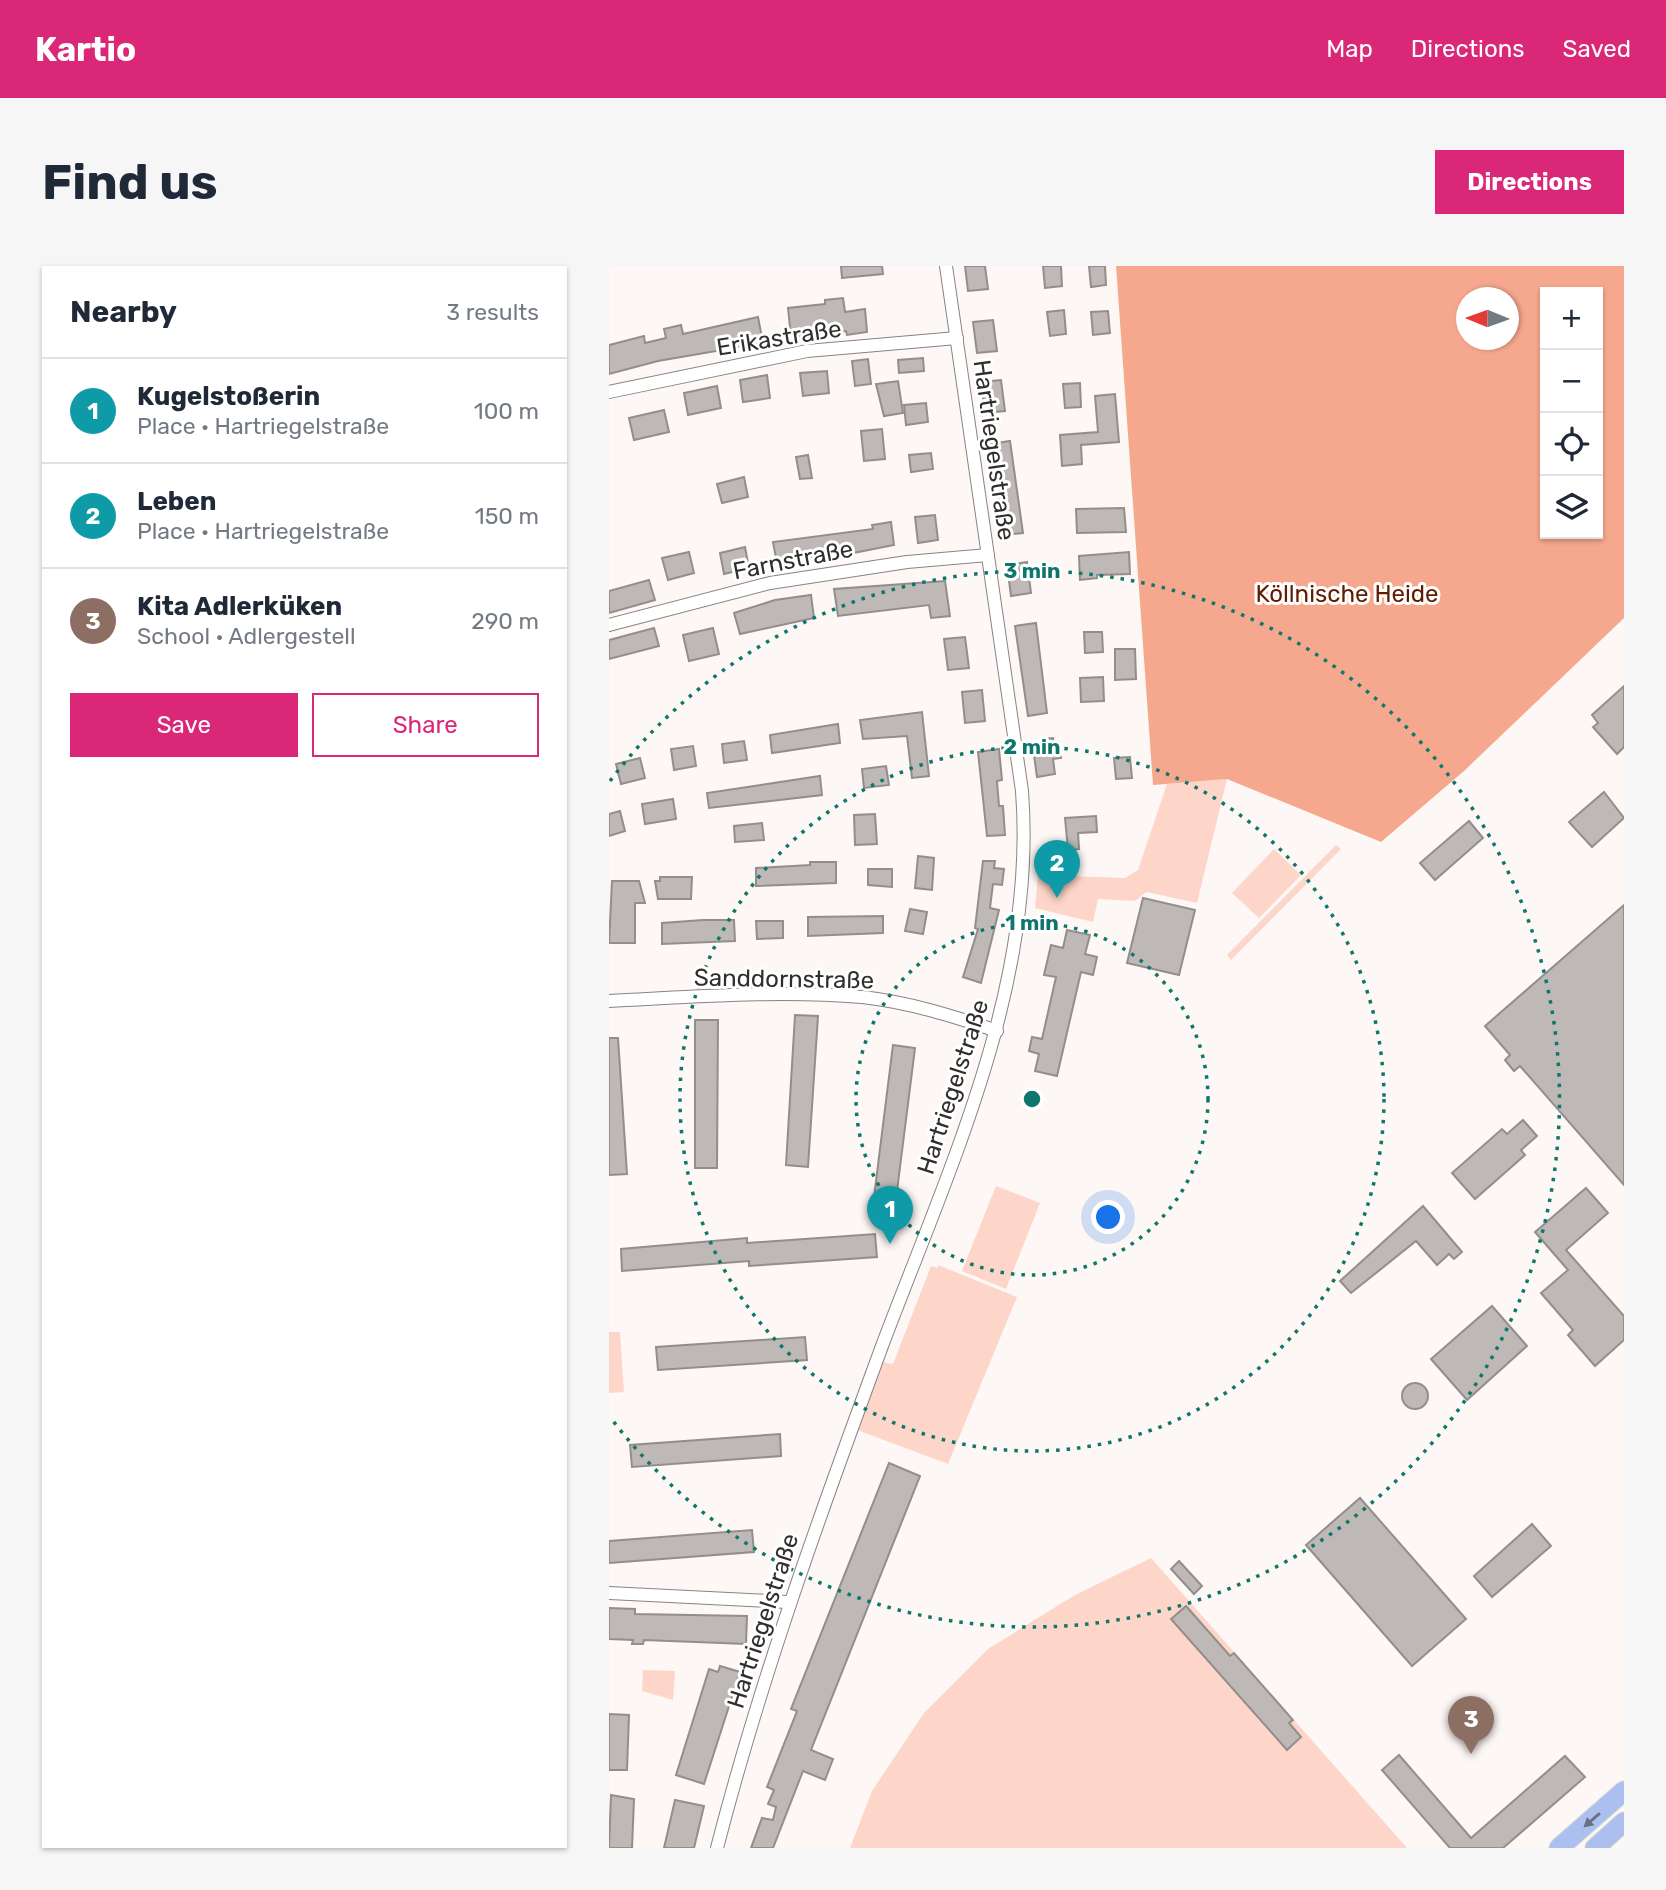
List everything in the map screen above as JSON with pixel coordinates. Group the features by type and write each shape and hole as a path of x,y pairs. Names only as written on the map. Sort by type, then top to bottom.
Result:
{"main road":[{"path":"1559,1848 1624,1791"},
{"path":"1595,1848 1624,1822"}],"street":[{"name":"Hartriegelstraße","path":"717,1848 788,1602 997,1031 1020,921 1025,837 1022,791 946,266"},
{"name":"Erikastraße","path":"609,392 807,351 957,338"},
{"name":"Farnstraße","path":"609,625 770,583 907,562 988,555"},
{"name":"Sanddornstraße","path":"609,1002 727,995 862,998 940,1012 997,1031"},
{"path":"609,1593 788,1602"}],"shaded area":[{"path":"1227,779 1197,903 1146,892 1135,901 1098,899 1093,922 1035,908 1038,875 1125,878 1138,870 1167,784"},
{"path":"1336,845 1341,849 1231,960 1227,955"},
{"path":"1274,849 1301,875 1259,918 1232,893"},
{"path":"996,1186 1040,1203 1006,1289 962,1271"},
{"path":"938,1265 1017,1297 948,1464 857,1430 882,1362 893,1364 931,1266 938,1268"},
{"path":"609,1332 620,1332 624,1392 609,1393"},
{"path":"1151,1558 1407,1848 850,1848 872,1791 924,1713 988,1649 1075,1595"},
{"path":"643,1670 675,1671 673,1700 642,1691"}],"green space":[{"name":"Köllnische Heide","path":"1116,266 1624,266 1624,618 1464,771 1381,842 1227,779 1153,785"}],"building":[{"path":"841,266 882,266 883,274 842,278"},
{"path":"965,266 985,266 988,289 968,291"},
{"path":"1043,266 1061,266 1062,286 1045,288"},
{"path":"1089,266 1105,266 1106,285 1091,287"},
{"path":"843,298 845,312 865,309 867,332 847,335 846,331 791,337 788,308 825,304 825,300"},
{"path":"1064,310 1066,334 1050,336 1047,312"},
{"path":"1108,311 1110,333 1093,335 1091,312"},
{"path":"758,317 763,343 658,361 609,374 609,345 644,336 645,343 666,338 664,329 681,325 683,334"},
{"path":"993,320 997,351 977,353 973,322"},
{"path":"923,358 924,371 899,373 898,360"},
{"path":"868,359 871,384 855,386 852,361"},
{"path":"827,371 829,393 803,396 800,373"},
{"path":"767,375 770,398 743,402 740,380"},
{"path":"1001,380 1005,411 985,413 981,382"},
{"path":"898,381 903,413 884,416 876,384"},
{"path":"1080,383 1081,407 1065,408 1063,384"},
{"path":"717,386 721,408 688,415 684,393"},
{"path":"1115,394 1119,442 1081,445 1082,464 1062,466 1060,435 1098,432 1095,396"},
{"path":"926,403 928,422 906,425 904,405"},
{"path":"664,410 669,432 634,440 629,418"},
{"path":"882,429 885,459 864,461 861,431"},
{"path":"1010,441 1023,533 1003,535 990,444"},
{"path":"931,453 933,469 911,472 909,455"},
{"path":"808,455 812,478 800,479 796,457"},
{"path":"744,477 748,497 722,503 717,484"},
{"path":"1124,508 1126,532 1077,533 1076,509"},
{"path":"935,515 938,540 918,543 915,517"},
{"path":"891,522 894,545 823,559 822,555 777,563 773,542 873,529 872,525"},
{"path":"745,547 749,568 724,574 720,553"},
{"path":"689,552 694,573 668,580 662,558"},
{"path":"1129,552 1130,574 1097,575 1097,578 1080,580 1079,556"},
{"path":"1027,562 1031,593 1011,596 1007,565"},
{"path":"649,580 655,600 609,613 609,591"},
{"path":"945,581 950,616 931,618 929,605 838,616 834,589"},
{"path":"811,595 814,618 740,634 734,613 775,600"},
{"path":"1036,623 1047,713 1028,716 1015,626"},
{"path":"654,628 659,646 609,659 609,640"},
{"path":"713,628 719,654 689,661 683,635"},
{"path":"1084,632 1102,632 1103,652 1085,653"},
{"path":"965,637 969,668 948,670 944,639"},
{"path":"1115,649 1135,649 1136,679 1115,680"},
{"path":"1103,677 1104,701 1081,702 1080,678"},
{"path":"1624,686 1624,747 1617,754 1593,727 1598,723 1592,715"},
{"path":"982,690 985,721 965,723 962,692"},
{"path":"922,712 929,776 912,778 907,736 863,739 860,720"},
{"path":"838,724 840,743 772,753 770,735"},
{"path":"1053,738 1054,745 1059,744 1061,758 1053,759 1055,774 1037,777 1033,748 1042,747 1041,739"},
{"path":"744,741 747,760 724,763 722,744"},
{"path":"693,746 696,766 674,770 671,749"},
{"path":"999,749 1002,780 997,781 999,806 1003,806 1005,835 987,836 978,752"},
{"path":"1130,757 1132,778 1116,779 1114,758"},
{"path":"640,758 645,778 621,784 616,764"},
{"path":"886,766 889,785 864,788 862,769"},
{"path":"820,776 822,795 709,808 707,793"},
{"path":"1604,792 1624,818 1592,847 1569,822"},
{"path":"673,799 676,819 645,824 642,804"},
{"path":"620,811 625,831 609,836 609,814"},
{"path":"875,814 877,844 855,845 854,815"},
{"path":"1096,816 1097,832 1078,833 1079,849 1068,850 1065,818"},
{"path":"1469,821 1483,838 1435,880 1420,863"},
{"path":"762,823 764,840 735,842 734,826"},
{"path":"918,856 934,858 932,890 915,888"},
{"path":"983,861 995,861 994,868 1004,869 1002,885 993,884 990,908 999,910 981,983 963,977 978,929 975,928"},
{"path":"810,862 836,862 836,883 756,886 756,868 810,865"},
{"path":"868,869 892,869 892,887 868,885"},
{"path":"660,877 692,877 691,899 658,899 655,881 660,881"},
{"path":"612,881 639,881 645,903 635,903 635,943 609,943"},
{"path":"1143,898 1195,910 1179,975 1127,963"},
{"path":"1624,905 1624,1185 1520,1066 1514,1071 1505,1060 1510,1055 1485,1026"},
{"path":"910,909 927,912 923,934 905,931"},
{"path":"883,916 883,933 808,936 808,917"},
{"path":"734,920 735,941 662,944 662,923"},
{"path":"756,921 783,921 783,938 757,939"},
{"path":"1067,930 1090,935 1085,954 1097,957 1093,975 1081,972 1057,1076 1035,1071 1039,1054 1029,1051 1032,1037 1042,1039 1056,977 1044,975 1051,945 1063,948"},
{"path":"795,1015 818,1016 808,1167 786,1165"},
{"path":"695,1020 718,1020 717,1168 695,1168"},
{"path":"609,1038 618,1038 627,1174 609,1175"},
{"path":"893,1045 915,1048 895,1207 873,1205"},
{"path":"1523,1120 1537,1136 1521,1150 1525,1155 1475,1199 1452,1173 1502,1129 1507,1134"},
{"path":"1586,1188 1608,1213 1566,1250 1624,1316 1624,1340 1595,1366 1568,1335 1573,1330 1541,1293 1568,1270 1535,1232"},
{"path":"1423,1206 1462,1252 1454,1259 1449,1254 1437,1265 1416,1241 1351,1293 1340,1281"},
{"path":"875,1234 877,1257 749,1266 749,1261 622,1271 621,1249 747,1238 747,1243"},
{"path":"1492,1306 1527,1346 1467,1400 1431,1359"},
{"path":"805,1337 807,1360 658,1370 656,1347"},
{"path":"1415,1383 1424,1387 1428,1396 1424,1405 1415,1409 1406,1405 1402,1396 1406,1387"},
{"path":"780,1434 781,1456 632,1467 630,1445"},
{"path":"889,1463 920,1476 811,1750 833,1759 825,1780 803,1771 773,1848 751,1848 762,1818 773,1820 776,1807 768,1804 774,1790 767,1787 797,1711 791,1709"},
{"path":"1360,1498 1466,1619 1412,1666 1306,1545"},
{"path":"1532,1524 1551,1546 1492,1597 1474,1576"},
{"path":"752,1530 754,1552 609,1563 609,1541"},
{"path":"1179,1561 1202,1586 1194,1594 1171,1569"},
{"path":"1186,1606 1230,1656 1234,1653 1293,1720 1289,1723 1301,1737 1287,1750 1171,1619"},
{"path":"609,1608 635,1609 635,1614 747,1616 746,1644 644,1640 643,1644 632,1644 633,1640 609,1639"},
{"path":"720,1666 740,1672 704,1784 676,1775 709,1669 718,1672"},
{"path":"609,1714 629,1715 627,1770 609,1770"},
{"path":"1399,1755 1471,1838 1565,1756 1585,1777 1503,1848 1450,1848 1382,1770"},
{"path":"611,1795 634,1799 632,1848 609,1848"},
{"path":"675,1800 704,1806 694,1848 664,1848"}],"place":[{"name":"Leben","path":"1057,898"},
{"name":"Kugelstoßerin","path":"890,1244"},
{"name":"Kita Adlerküken","path":"1471,1754"}]}
